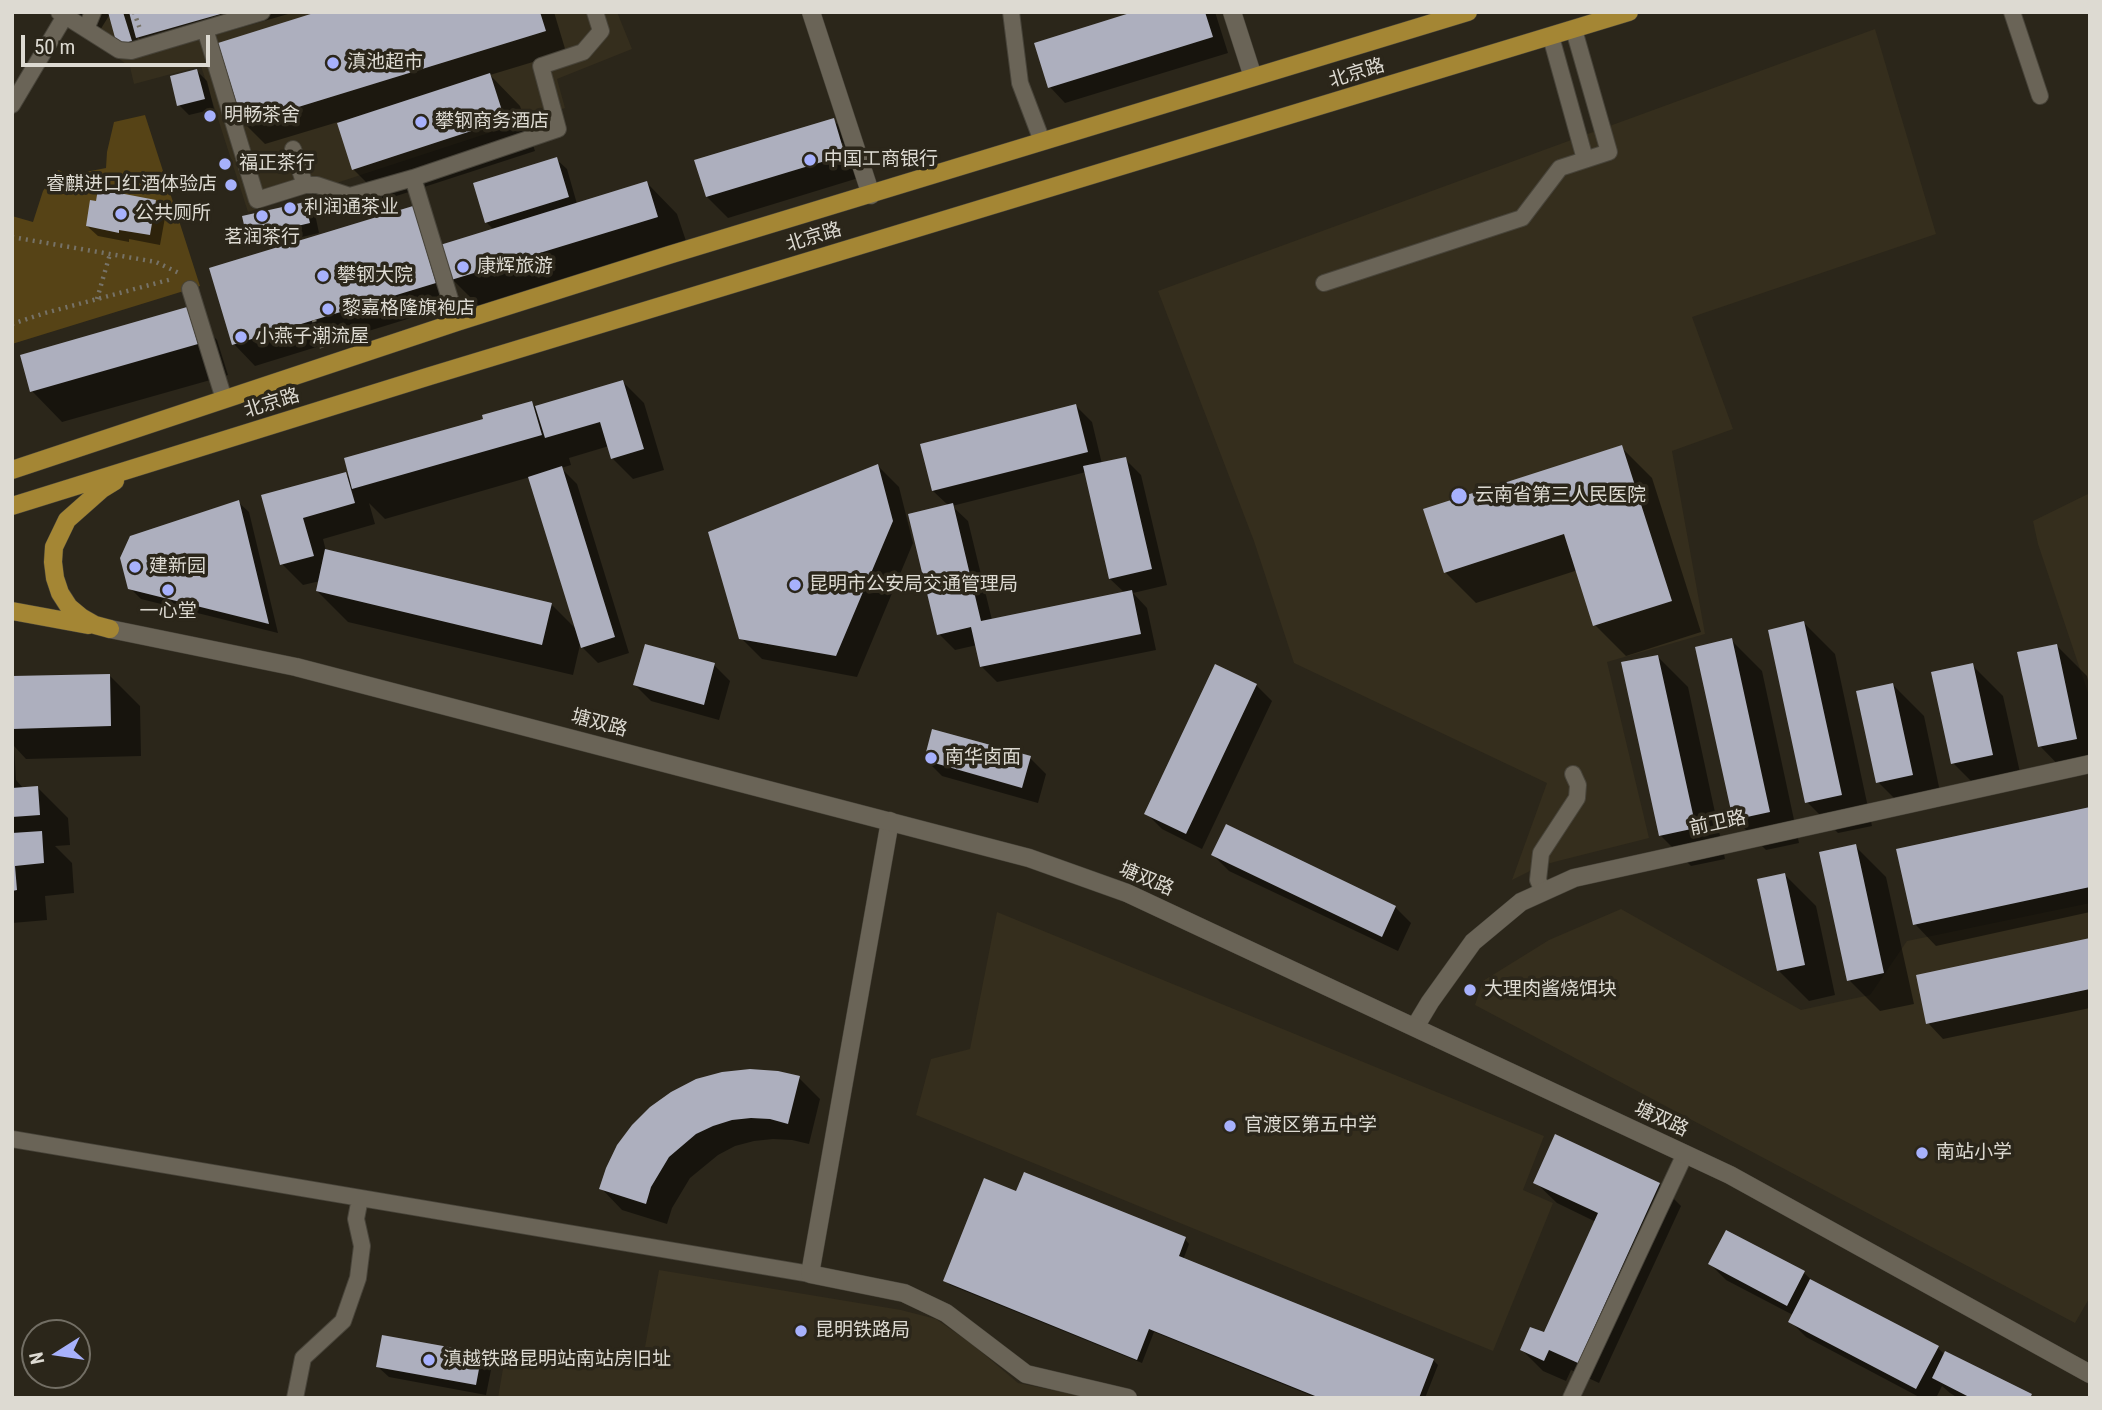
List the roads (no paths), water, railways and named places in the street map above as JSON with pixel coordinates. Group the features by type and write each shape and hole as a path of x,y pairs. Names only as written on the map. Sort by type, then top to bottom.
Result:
{"main road":[{"name":"北京路","path":"12,470 457,322 1468,12"},
{"name":"北京路","path":"12,506 430,376 1629,12"},
{"path":"110,629 81,617 65,600 55,578 54,547 67,520 77,510 102,489 136,468"},
{"path":"12,611 110,629"}],"street":[{"path":"811,12 871,195"},
{"path":"1232,12 1253,77"},
{"name":"塘双路","path":"110,629 296,667 890,821 1029,858 1127,893 1730,1175 2090,1374"},
{"name":"前卫路","path":"1415,1027 1473,942 1521,902 1574,878 2090,764"},
{"path":"890,821 810,1274 904,1293 946,1313 1026,1374 1128,1398"}],"lane":[{"path":"86,29 93,12"},
{"path":"12,105 62,14 119,50 131,51 262,12"},
{"path":"205,29 226,84 257,200 305,185 317,185 350,196 414,178 558,129 541,65 583,52 601,31 595,12"},
{"path":"1011,12 1020,83 1042,141"},
{"path":"2012,12 2040,96"},
{"path":"1324,283 1522,218 1560,167 1609,152 1574,30"},
{"path":"1551,37 1586,159"},
{"path":"293,149 305,185"},
{"path":"414,178 457,322"},
{"path":"190,289 224,399"},
{"path":"1543,891 1538,880 1541,853 1577,798 1578,786 1573,774"},
{"path":"12,1139 810,1274"},
{"path":"1571,1398 1685,1154"},
{"path":"295,1398 303,1358 343,1321 358,1278 362,1246 356,1219 360,1198"}],"place":[{"name":"滇池超市","path":"333,63"},
{"name":"明畅茶舍","path":"210,116"},
{"name":"攀钢商务酒店","path":"421,122"},
{"name":"中国工商银行","path":"810,160"},
{"name":"福正茶行","path":"225,164"},
{"name":"睿麒进口红酒体验店","path":"231,185"},
{"name":"利润通茶业","path":"290,208"},
{"name":"公共厕所","path":"121,214"},
{"name":"茗润茶行","path":"262,216"},
{"name":"康辉旅游","path":"463,267"},
{"name":"攀钢大院","path":"323,276"},
{"name":"黎嘉格隆旗袍店","path":"328,309"},
{"name":"小燕子潮流屋","path":"241,337"},
{"name":"云南省第三人民医院","path":"1459,496"},
{"name":"建新园","path":"135,567"},
{"name":"昆明市公安局交通管理局","path":"795,585"},
{"name":"一心堂","path":"168,590"},
{"name":"南华卤面","path":"931,758"},
{"name":"大理肉酱烧饵块","path":"1470,990"},
{"name":"官渡区第五中学","path":"1230,1126"},
{"name":"南站小学","path":"1922,1153"},
{"name":"昆明铁路局","path":"801,1331"},
{"name":"滇越铁路昆明站南站房旧址","path":"429,1360"}]}
